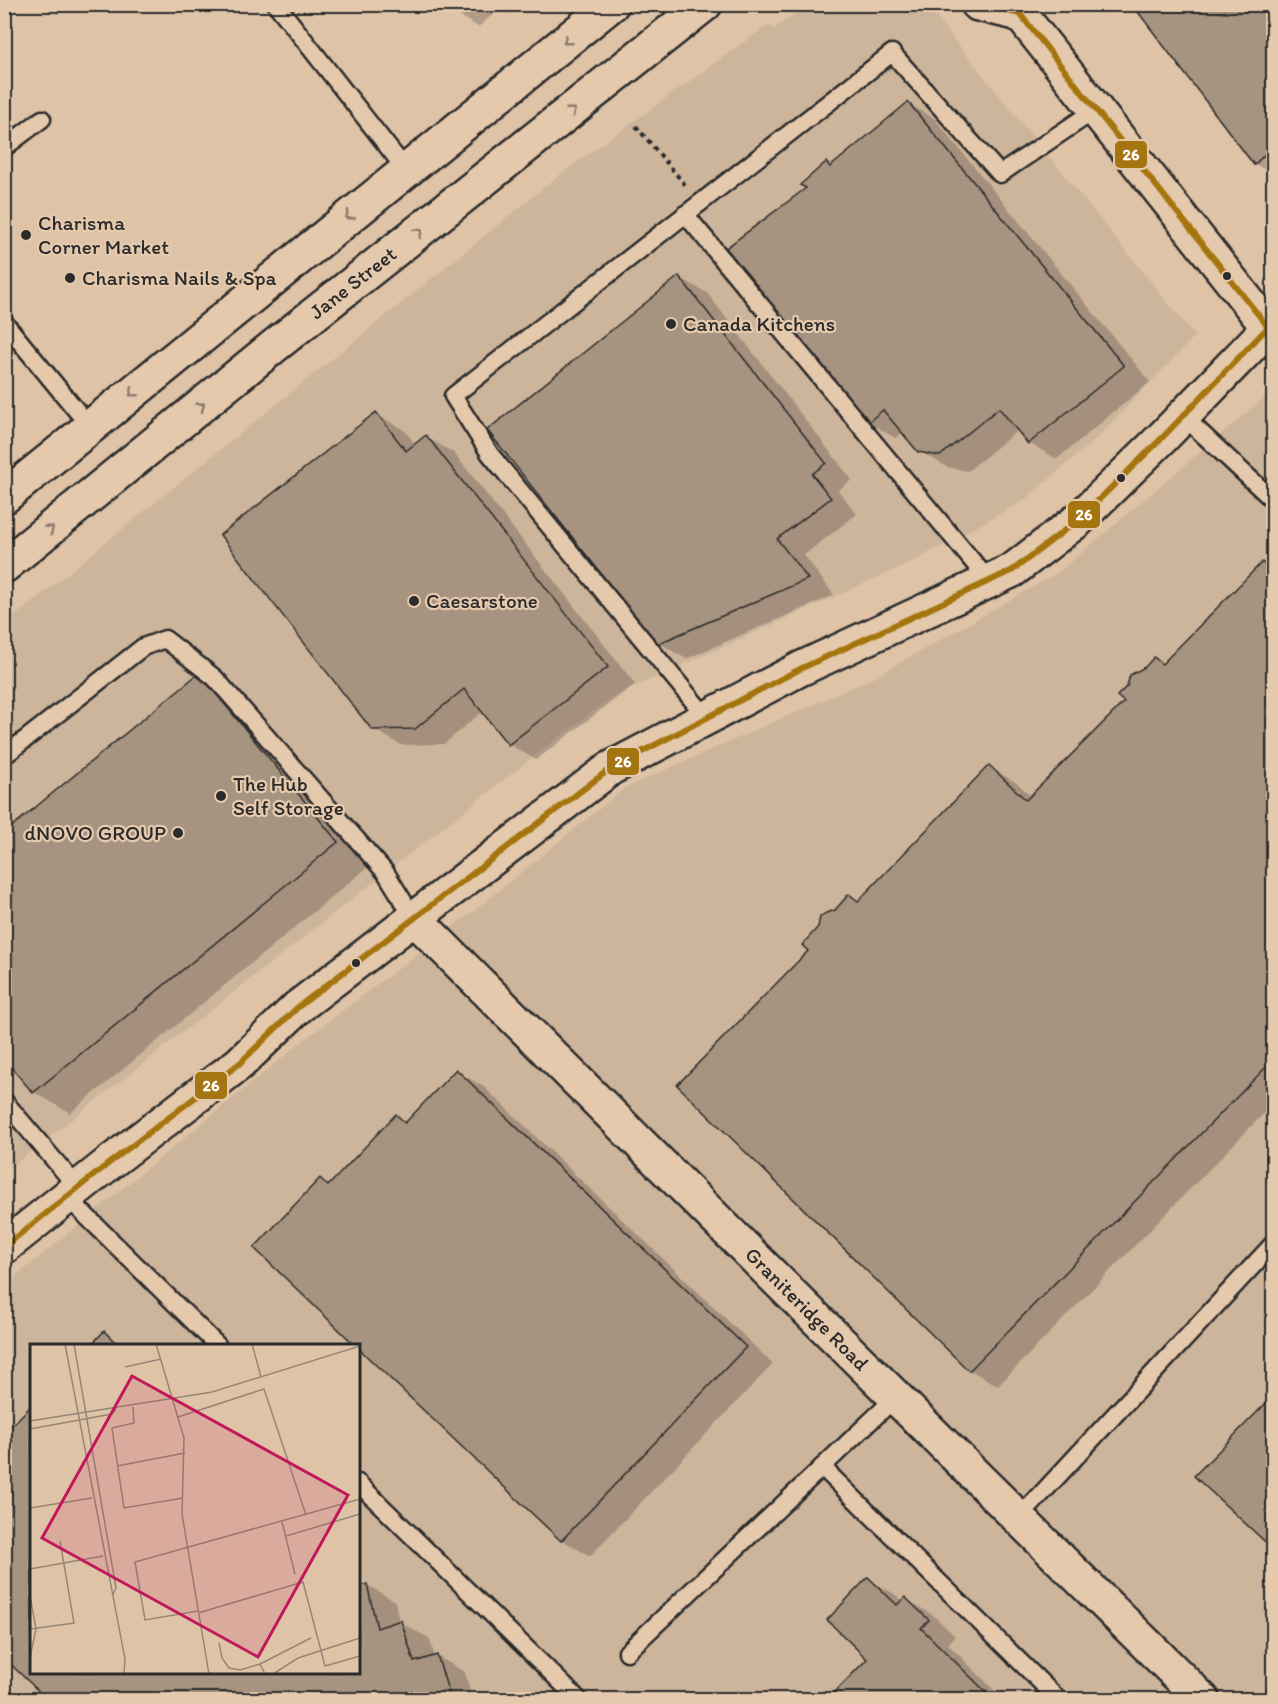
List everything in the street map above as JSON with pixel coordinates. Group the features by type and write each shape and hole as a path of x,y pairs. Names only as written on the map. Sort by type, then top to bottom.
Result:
{"street":[{"path":"4,497 612,4"},
{"name":"Jane Street","path":"4,566 273,347 705,4"},
{"path":"4,1247 240,1063 298,1007 611,768 800,669 1012,570 1078,520 1272,328 1095,110 1019,9 978,4"},
{"name":"Graniteridge Road","path":"413,917 1203,1700"}],"lane":[{"path":"276,4 406,170"},
{"path":"707,718 490,454 453,396 892,53 1000,174 1095,110"},
{"path":"4,148 42,119"},
{"path":"685,214 989,581"},
{"path":"4,322 90,427"},
{"path":"1183,416 1274,501"},
{"path":"4,756 143,647 165,639 215,678 386,873 413,917"},
{"path":"4,1101 72,1193 216,1344"},
{"path":"1019,1518 1274,1243"},
{"path":"627,1652 896,1397"},
{"path":"822,1467 1059,1700"},
{"path":"360,1485 579,1700"}],"path":[{"path":"636,126 700,203"}],"shaded area":[{"path":"806,5 926,5 1195,336 1098,437 1023,501 916,560 614,696 547,746 5,1172 5,624 562,173 769,24 774,29"},
{"path":"1273,390 1273,1699 5,1700 5,1285 300,1043 475,910 625,788 875,677 1059,572"}],"building":[{"path":"1132,4 1274,4 1274,145 1254,165"},
{"path":"908,102 1124,366 1028,444 999,408 940,456 918,452 883,410 867,423 726,248 806,188 800,185 826,162 830,167"},
{"path":"679,276 826,463 812,474 831,498 777,539 808,579 657,644 487,430"},
{"name":"Caesarstone","path":"376,412 406,451 426,435 608,667 508,745 464,689 415,729 372,730 220,535"},
{"path":"1262,562 1274,574 1274,1059 969,1371 677,1085 808,951 802,945 818,927 820,917 835,910 849,894 858,901 989,765 1026,800 1124,702 1117,696 1127,686 1130,675 1145,667 1154,657 1162,664"},
{"path":"199,673 338,842 33,1093 4,1059 4,833"},
{"path":"456,1069 746,1347 561,1541 360,1350 360,1344 354,1344 254,1248 320,1178 328,1186 396,1114 405,1123"},
{"path":"104,1331 117,1344 92,1344"},
{"path":"1274,1395 1274,1550 1194,1476"},
{"path":"30,1407 30,1674 360,1674 360,1586 367,1584 377,1628 401,1620 414,1662 437,1655 451,1700 48,1700 4,1658 4,1433"},
{"path":"868,1577 897,1605 905,1597 929,1620 921,1628 994,1700 827,1700 867,1659 827,1620"}],"transit line":[{"name":"26","path":"980,4 1020,14 1268,327"},
{"name":"26","path":"4,1247 240,1063 298,1007 611,768 800,669 1013,570 1078,520 1161,439 1268,327"}],"place":[{"name":"Charisma Corner Market","path":"26,235"},
{"name":"Charisma Nails & Spa","path":"70,278"},
{"name":"Canada Kitchens","path":"671,324"},
{"name":"Caesarstone","path":"414,601"},
{"name":"The Hub Self Storage","path":"221,796"},
{"name":"dNOVO GROUP","path":"178,833"}]}
